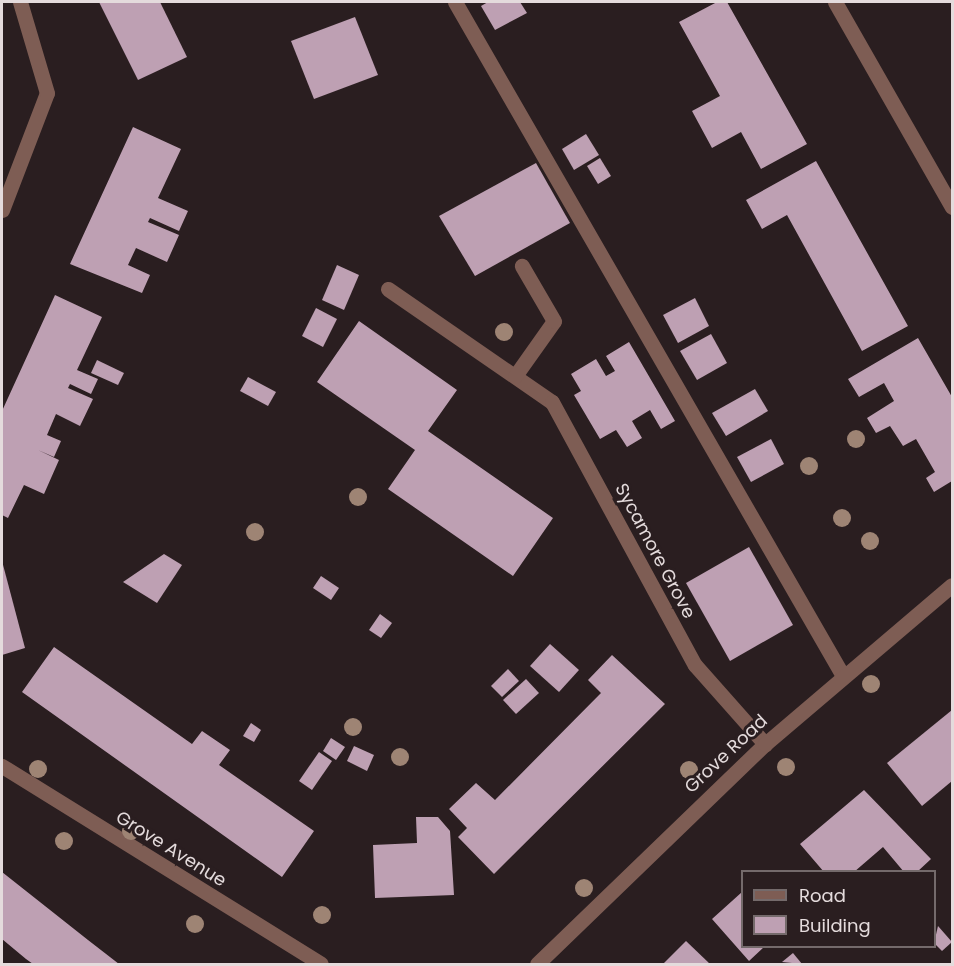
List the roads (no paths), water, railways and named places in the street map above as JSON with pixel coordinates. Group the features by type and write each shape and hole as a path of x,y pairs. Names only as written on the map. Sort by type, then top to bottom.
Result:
{"street":[{"path":"2,210 47,93 20,2"},
{"path":"455,2 843,676"},
{"path":"836,2 952,207"},
{"path":"515,376 554,321 522,266"},
{"name":"Sycamore Grove","path":"388,289 552,402 694,665 765,744"},
{"name":"Grove Road","path":"537,964 765,744 952,585"},
{"name":"Grove Avenue","path":"2,766 321,964"}]}
